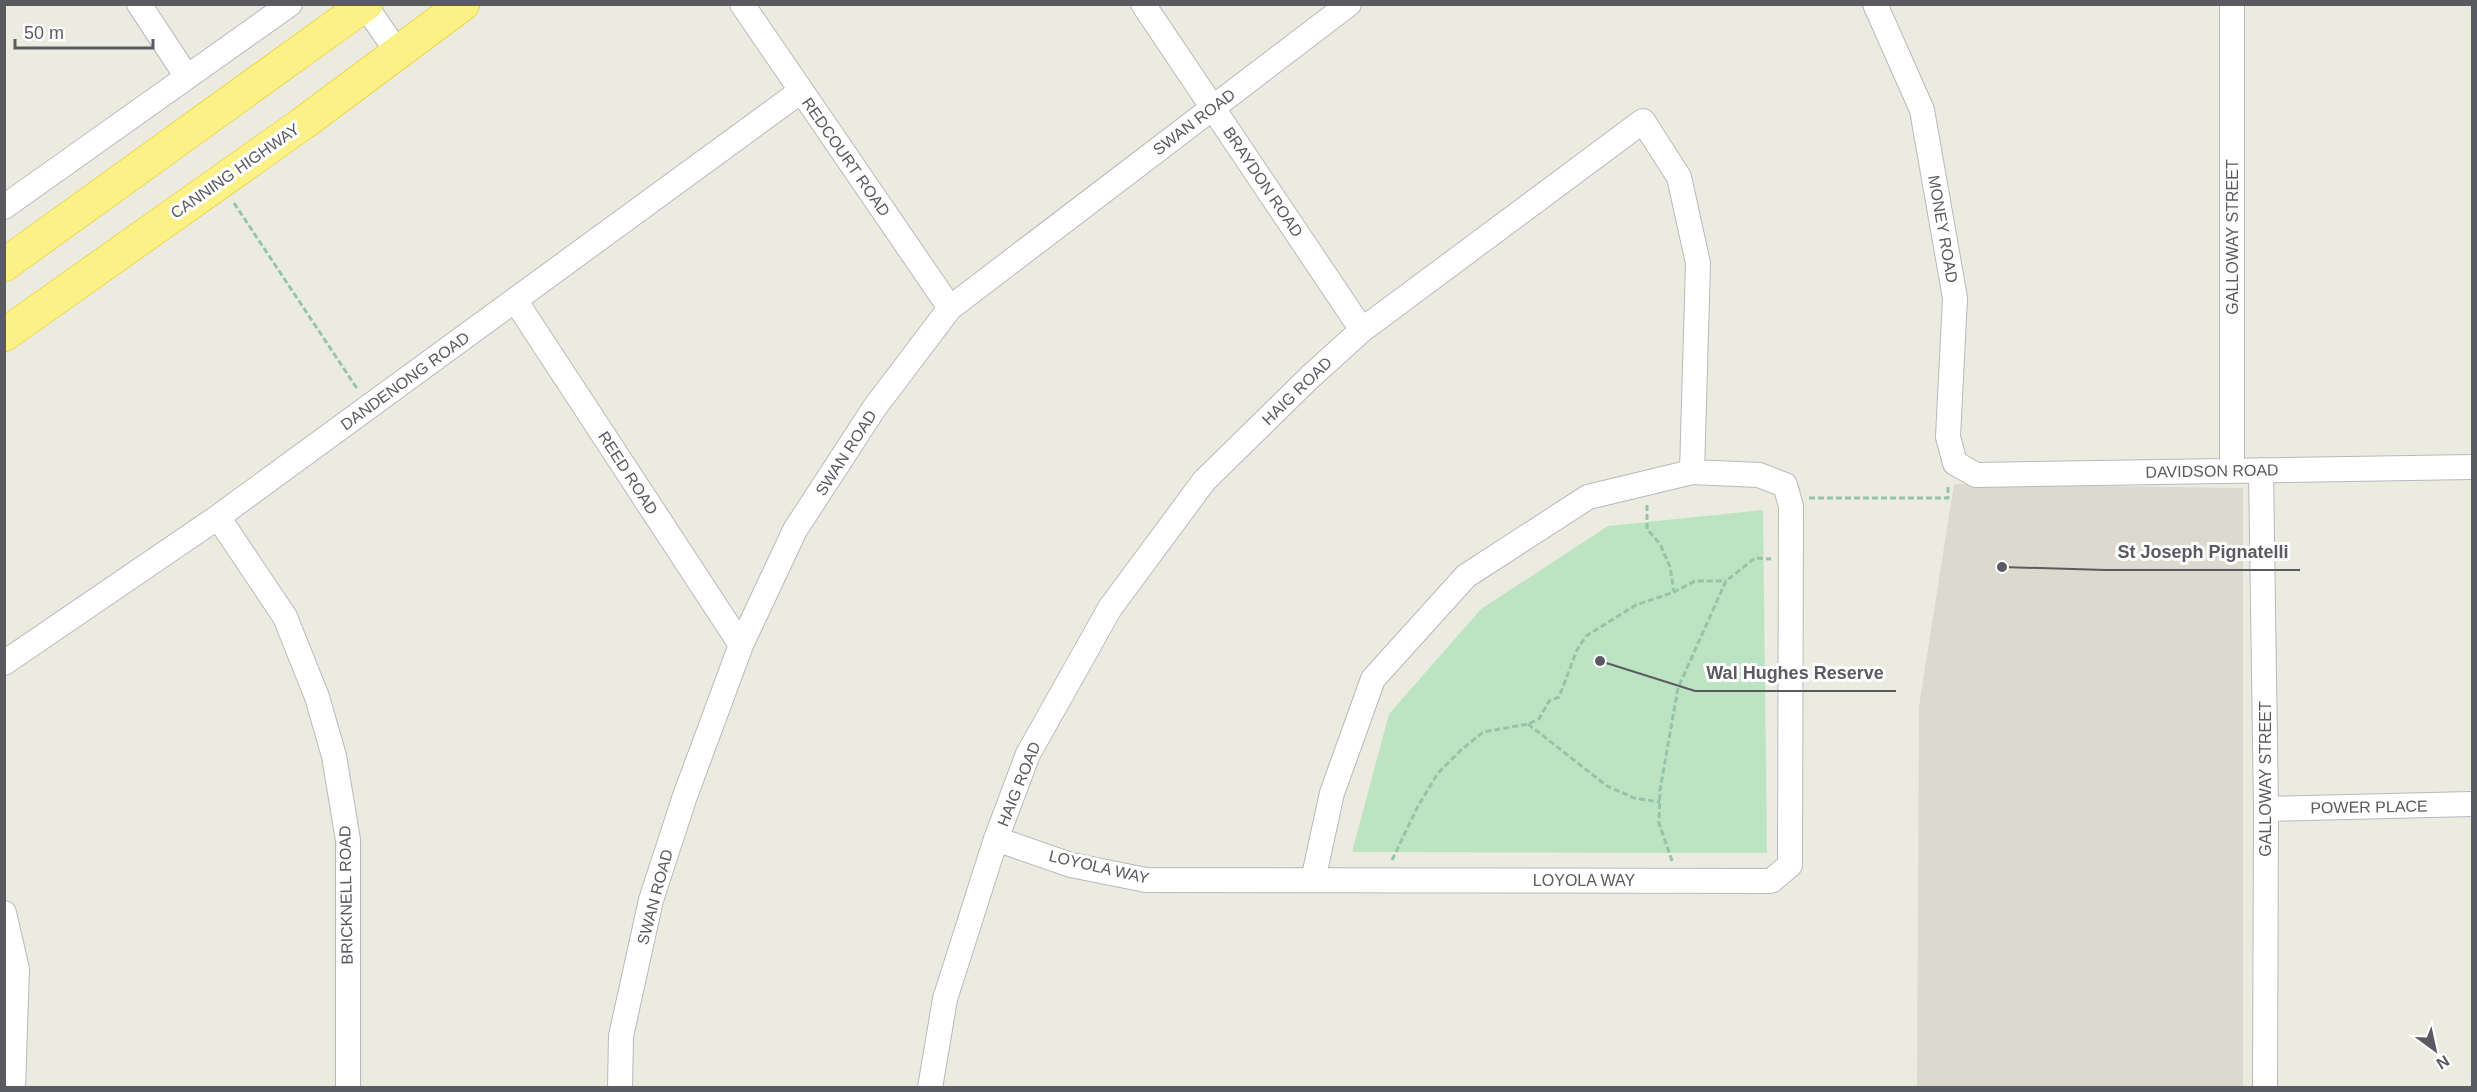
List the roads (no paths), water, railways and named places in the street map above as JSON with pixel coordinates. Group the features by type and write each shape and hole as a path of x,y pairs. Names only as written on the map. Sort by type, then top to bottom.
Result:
{"highway":[{"name":"CANNING HIGHWAY","path":"4,335 463,4"},
{"path":"4,265 365,5"}],"street":[{"path":"140,4 187,77"},
{"path":"4,207 290,4"},
{"name":"REDCOURT ROAD","path":"742,4 950,308"},
{"name":"BRAYDON ROAD","path":"1143,4 1362,330"},
{"name":"SWAN ROAD","path":"620,1088 621,1036 651,900 685,796 741,645 795,530 875,407 950,308 1349,4"},
{"name":"MONEY ROAD","path":"1875,4 1922,110 1955,298 1948,437 1955,463"},
{"name":"GALLOWAY STREET","path":"2232,4 2232,470"},
{"path":"365,5 398,53"},
{"name":"DANDENONG ROAD","path":"4,663 218,517 801,91"},
{"name":"HAIG ROAD","path":"930,1088 945,999 996,839 1028,754 1110,608 1204,481 1310,377 1362,330 1643,121 1679,177 1698,263 1692,472"},
{"name":"REED ROAD","path":"515,300 741,645"},
{"name":"DAVIDSON ROAD","path":"1955,463 1976,475 2472,467"},
{"name":"GALLOWAY STREET","path":"2261,470 2266,808 2265,1088"},
{"path":"1313,880 1332,793 1373,679 1466,576 1588,497 1692,472"},
{"name":"LOYOLA WAY","path":"996,839 1071,864 1146,880 1771,881 1790,866 1791,560 1787,493 1759,475 1692,472"},
{"name":"BRICKNELL ROAD","path":"218,517 285,617 317,697 334,756 348,840 348,1088"},
{"name":"POWER PLACE","path":"2266,808 2472,804"},
{"path":"4,913 17,969 13,1088"}],"place":[{"name":"St Joseph Pignatelli","path":"2002,567"},
{"name":"Wal Hughes Reserve","path":"1600,661"}]}
